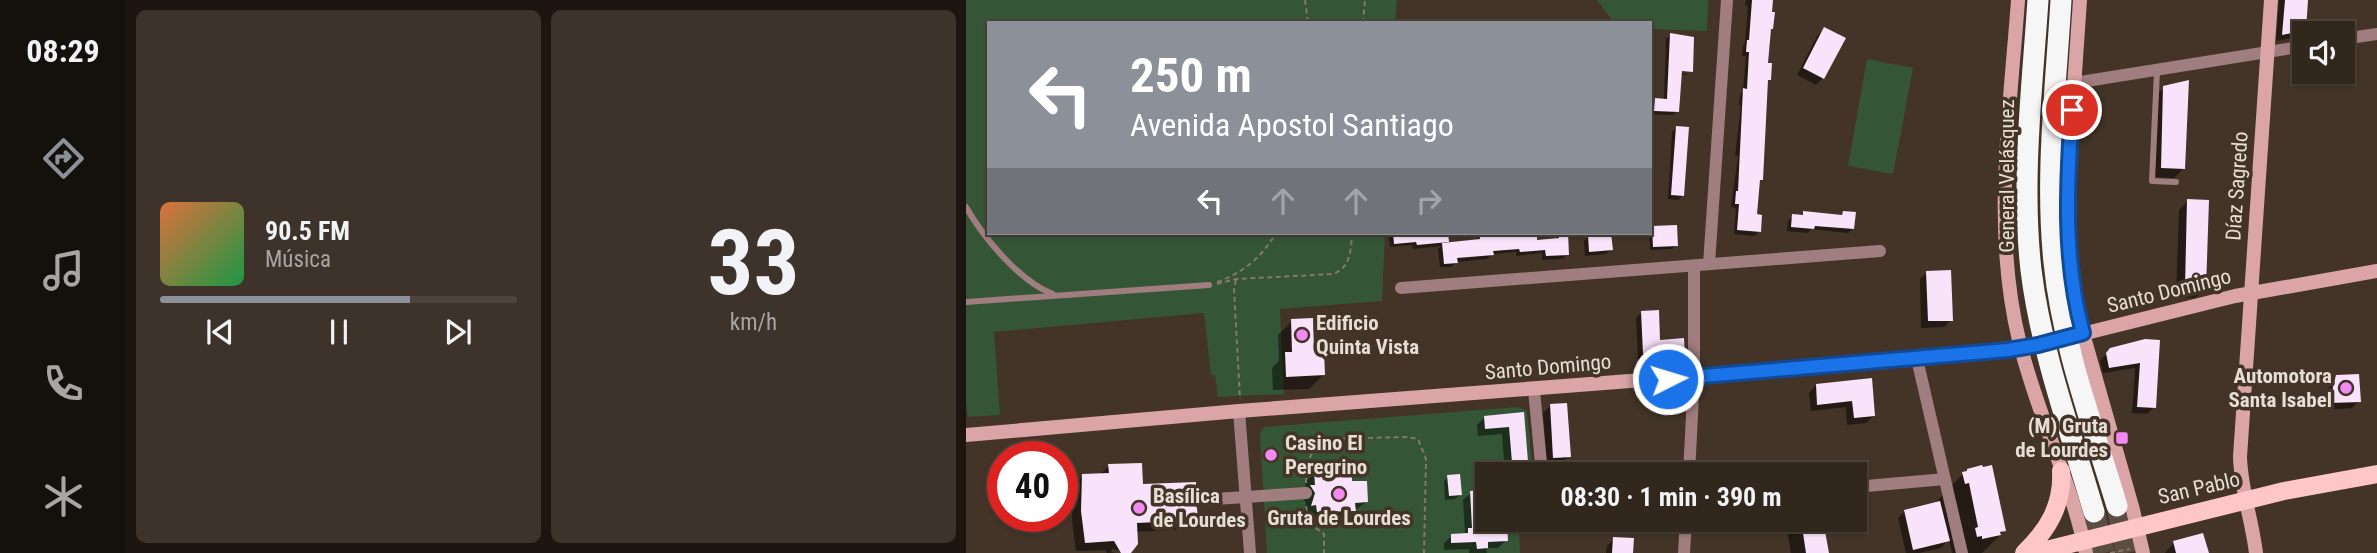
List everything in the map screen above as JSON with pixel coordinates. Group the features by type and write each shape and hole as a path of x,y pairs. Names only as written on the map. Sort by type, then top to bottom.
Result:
{"highway":[{"name":"General Velásquez","path":"2038,0 2026,191 2031,271 2041,328 2094,512"},
{"name":"General Velásquez","path":"2061,0 2051,180 2054,264 2068,341 2117,506"}],"main road":[{"path":"2024,553 2047,528 2055,513 2061,493 2061,471"},
{"name":"San Pablo","path":"2034,553 2085,547 2138,526 2377,474"}],"street":[{"path":"1709,264 1727,0"},
{"path":"2018,0 2004,211 2007,269 2021,349 2085,547"},
{"path":"2080,0 2067,217 2077,335 2143,549"},
{"name":"Díaz Sagredo","path":"2256,553 2245,501 2240,457 2271,0"},
{"path":"2355,37 2377,34"},
{"path":"2074,83 2292,48"},
{"path":"1401,288 1880,251"},
{"path":"1690,462 1694,376 1694,266"},
{"name":"Santo Domingo","path":"966,435 2021,349 2251,293 2377,271"},
{"path":"1917,359 1962,553"},
{"path":"1534,390 1541,462"},
{"path":"1239,411 1250,553"},
{"path":"1867,486 1945,480"},
{"path":"1200,500 1306,493"},
{"path":"1684,553 1685,532"}],"lane":[{"path":"2157,70 2152,181 2176,182"},
{"path":"966,207 982,231 1015,267 1042,290 1056,295"},
{"path":"966,302 1209,285"}],"path":[{"path":"1305,0 1308,21"},
{"path":"1363,21 1365,0"},
{"path":"1209,285 1234,276 1251,264 1268,247 1275,235"},
{"path":"1209,285 1236,279 1333,274 1344,268 1350,256 1352,235"},
{"path":"1236,279 1234,289 1239,411"},
{"path":"1324,553 1324,534 1309,523 1306,514 1306,466 1319,442 1325,439 1418,439 1426,459 1424,553"},
{"path":"2110,553 2143,549"}],"green space":[{"path":"966,0 1397,0 1395,21 987,21 987,235 1385,235 1382,301 1280,309 1284,394 1218,397 1215,375 1211,375 1204,313 994,332 1000,415 968,417"},
{"path":"1597,0 1708,0 1707,31 1652,29 1652,21 1613,21"},
{"path":"1867,59 1913,68 1893,174 1848,166"},
{"path":"1518,407 1527,411 1532,462 1475,462 1475,532 1519,532 1520,553 1267,553 1260,434 1264,427"}],"building":[{"path":"1752,0 1773,0 1772,12 1775,12 1768,63 1772,63 1771,80 1768,80 1763,180 1760,180 1757,214 1762,215 1761,232 1737,230 1739,204 1735,204 1743,88 1747,89 1749,52 1746,52"},
{"path":"2285,0 2308,0 2307,21 2292,21 2292,33 2282,35"},
{"path":"1824,27 1846,38 1824,79 1803,68"},
{"path":"1670,33 1694,37 1693,72 1682,71 1679,112 1654,111 1655,98 1667,99"},
{"path":"2189,80 2185,169 2161,168 2163,86"},
{"path":"1676,126 1689,127 1684,196 1671,195"},
{"path":"2187,199 2209,200 2206,289 2185,288"},
{"path":"1803,211 1842,215 1843,211 1856,212 1854,229 1791,227 1792,214 1803,215"},
{"path":"1677,225 1678,246 1653,247 1652,226"},
{"path":"1393,235 1448,235 1449,242 1417,245 1416,242 1394,244"},
{"path":"1479,235 1537,235 1537,240 1568,235 1569,255 1546,256 1545,250 1520,252 1519,249 1493,251 1494,255 1457,258 1458,263 1444,264 1442,243 1480,239"},
{"path":"1588,235 1611,235 1613,250 1589,252"},
{"path":"1951,270 1953,321 1928,321 1926,271"},
{"path":"1659,310 1660,340 1684,338 1685,356 1643,354 1641,311"},
{"name":"Edificio Quinta Vista","path":"1313,318 1314,351 1324,351 1325,375 1286,377 1285,352 1292,352 1291,319"},
{"path":"2145,339 2160,340 2156,408 2137,407 2140,363 2109,368 2106,353 2110,348"},
{"name":"Automotora Santa Isabel","path":"2359,374 2361,402 2329,403 2336,375"},
{"path":"1872,378 1875,416 1854,418 1852,401 1817,405 1816,384"},
{"path":"1567,403 1571,457 1553,458 1550,404"},
{"path":"1524,412 1528,462 1512,462 1509,427 1485,429 1484,416"},
{"name":"Basílica de Lourdes","path":"1142,463 1143,484 1196,482 1196,492 1191,500 1197,508 1198,520 1137,523 1138,544 1131,553 1121,553 1114,541 1085,543 1081,511 1082,474 1109,473 1108,464"},
{"path":"1982,465 1992,465 2006,531 2000,532 2001,535 1982,539 1982,536 1977,537 1975,528 1978,527 1969,483 1965,484 1962,472"},
{"name":"Gruta de Lourdes","path":"1352,470 1352,481 1367,481 1368,502 1355,503 1356,511 1317,512 1316,505 1311,506 1315,493 1310,485 1315,485 1314,471"},
{"path":"1460,474 1462,495 1449,496 1447,475"},
{"path":"1470,491 1475,491 1475,532 1508,532 1508,541 1488,542 1488,548 1477,549 1476,542 1451,543 1451,534 1468,533 1468,528 1472,528"},
{"path":"1940,501 1950,541 1913,550 1904,510"},
{"path":"1803,532 1825,532 1829,553 1806,553"},
{"path":"2203,533 2209,553 2176,553 2173,541"},
{"path":"1613,537 1634,538 1633,553 1612,553"}],"tunnel":[{"path":"2117,506 2126,553"},
{"path":"2094,512 2104,553"}],"place":[{"name":"Edificio Quinta Vista","path":"1302,335"},
{"name":"Automotora Santa Isabel","path":"2346,388"},
{"name":"(M) Gruta de Lourdes","path":"2122,438"},
{"name":"Casino El Peregrino","path":"1271,455"},
{"name":"Gruta de Lourdes","path":"1339,494"},
{"name":"Basílica de Lourdes","path":"1139,508"}],"route":[{"path":"1668,379 2021,349 2083,333 2074,300 2068,245 2067,190 2072,110"}]}
